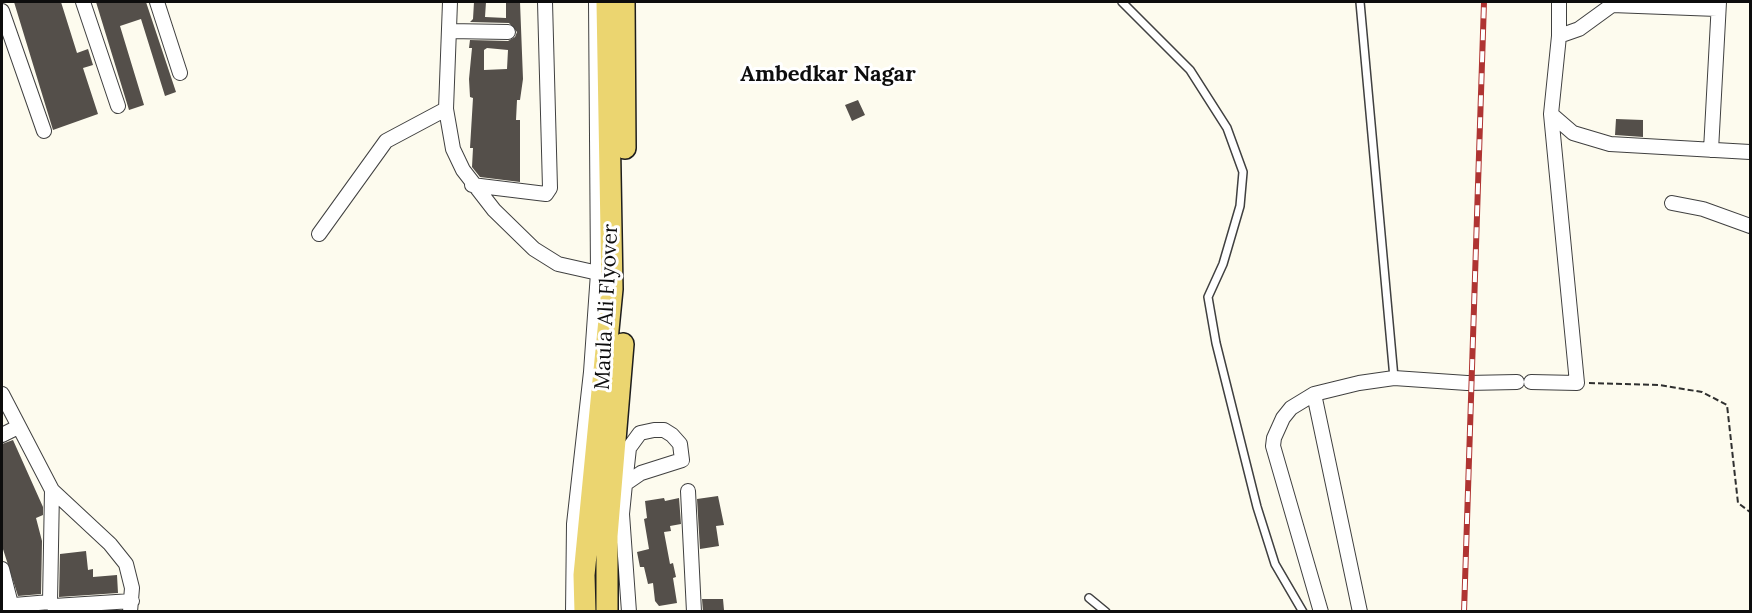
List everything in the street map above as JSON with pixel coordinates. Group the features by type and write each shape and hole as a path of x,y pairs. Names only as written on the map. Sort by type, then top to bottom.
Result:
{"main road":[{"name":"Maula Ali Flyover","path":"585,612 584,575 608,353 612,289 608,2"},
{"name":"Maula Ali Flyover","path":"607,612 607,536 626,289 624,2"}],"street":[{"path":"83,2 118,106"},
{"path":"157,2 180,73"},
{"path":"450,2 446,109 453,149 472,185 508,225 548,260 598,273"},
{"path":"472,185 546,194 550,188 545,2"},
{"path":"573,612 574,524 591,372 598,273 596,2"},
{"path":"1532,382 1577,383 1551,114 1559,36 1559,2"},
{"path":"1559,36 1580,30 1612,3 1718,5 1711,150"},
{"path":"2,11 44,131"},
{"path":"449,31 508,32"},
{"path":"319,234 386,141 446,109"},
{"path":"1551,114 1573,133 1610,144 1750,152"},
{"path":"1672,203 1703,209 1750,226"},
{"path":"1321,612 1273,446 1282,418 1291,408 1314,394 1332,388 1394,378 1467,383 1517,382"},
{"path":"2,394 52,490 118,553 126,564 132,588 131,606 54,606 50,602 6,605 2,569"},
{"path":"1314,394 1360,612"},
{"path":"2,435 18,427"},
{"path":"625,484 642,473 682,460 680,444 672,435 663,430 640,433 629,448 625,484 622,514 628,612"},
{"path":"50,602 52,490"},
{"path":"688,491 694,612"}],"lane":[{"path":"1122,2 1190,70 1227,128 1243,172 1240,206 1223,264 1208,297 1216,343 1257,507 1275,564 1303,612"},
{"path":"1360,2 1394,378"},
{"path":"1089,598 1106,612"}],"path":[{"path":"1577,383 1659,385 1702,392 1727,405 1738,502 1750,513"}],"building":[{"path":"14,2 61,2 77,53 88,49 93,65 83,68 98,114 53,130"},
{"path":"96,2 146,2 176,92 165,96 141,19 120,26 144,105 129,110"},
{"path":"474,2 486,2 485,17 506,18 506,2 520,2 523,79 520,100 517,100 516,120 520,120 520,182 480,177 472,167 473,148 470,148 473,98 470,97 469,79 472,48 469,48 470,40 508,41 515,37 517,32 509,23 470,22 473,19","holes":["487,48 508,50 507,69 484,70 484,50"]},
{"path":"858,100 865,115 852,121 845,105"},
{"path":"1616,119 1643,120 1643,137 1615,135"},
{"path":"13,440 43,507 43,515 36,518 42,541 41,594 18,596 2,546 2,444"},
{"path":"718,496 724,525 716,526 719,546 700,549 697,499"},
{"path":"664,498 665,501 679,498 681,524 670,526 671,531 664,532 670,564 673,563 676,577 673,578 677,603 659,606 655,601 653,583 648,584 644,567 640,567 637,552 649,549 644,519 647,518 645,501"},
{"path":"86,551 88,570 93,569 93,577 117,575 118,593 59,597 60,554"},
{"path":"702,599 723,599 724,610 703,612"}],"railway":[{"path":"1464,612 1484,2"}],"district":[{"name":"Ambedkar Nagar","path":"828,75"}]}
